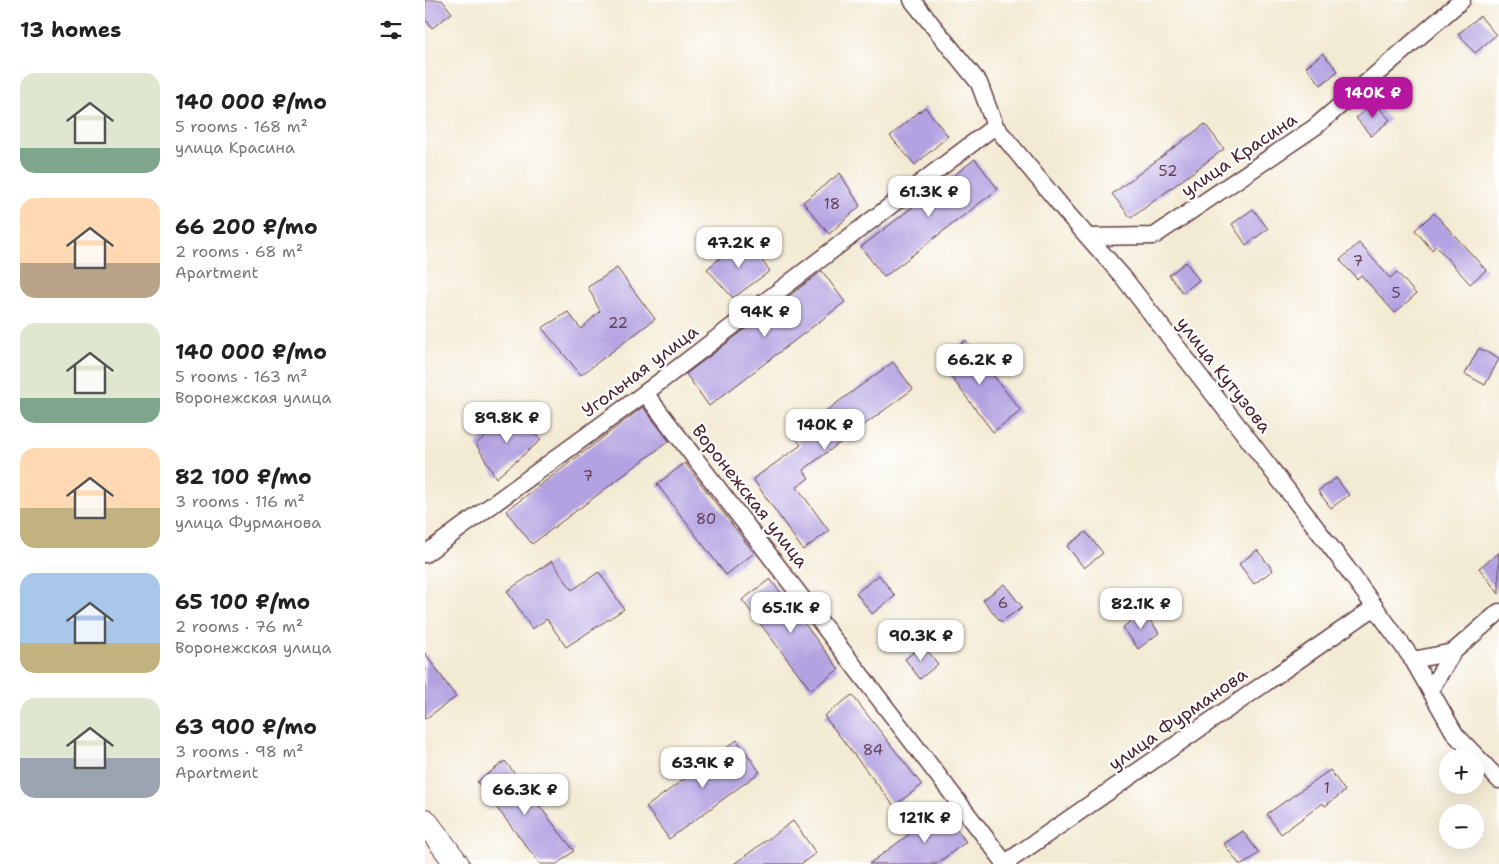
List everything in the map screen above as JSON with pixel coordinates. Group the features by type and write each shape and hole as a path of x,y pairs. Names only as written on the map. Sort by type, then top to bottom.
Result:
{"street":[{"name":"улица Кутузова","path":"912,0 979,83 995,126 1123,277 1252,444 1413,660 1455,734 1499,780"},
{"name":"улица Красина","path":"1088,237 1154,236 1315,127 1462,0"},
{"name":"Угольная улица","path":"425,554 645,393 995,126"},
{"name":"Воронежская улица","path":"645,393 1004,863"},
{"name":"улица Фурманова","path":"1004,863 1375,607"},
{"path":"1430,690 1453,652 1499,612"},
{"path":"1413,660 1453,652"},
{"path":"425,821 457,864"}],"building":[{"path":"425,0 442,0 452,13 432,28 425,19"},
{"path":"1480,16 1496,35 1475,53 1458,34"},
{"path":"1323,53 1338,71 1321,85 1306,67"},
{"path":"1374,102 1390,120 1371,136 1356,118"},
{"path":"925,107 948,136 915,165 890,136"},
{"path":"1205,124 1224,149 1131,218 1112,194"},
{"path":"975,159 998,189 884,277 861,247"},
{"path":"840,173 860,206 829,234 803,202"},
{"path":"1253,209 1268,229 1246,245 1232,224"},
{"path":"1434,213 1486,270 1470,284 1436,246 1432,250 1415,230"},
{"path":"744,238 770,271 733,298 707,269"},
{"path":"1359,243 1390,278 1397,272 1416,294 1395,313 1361,275 1357,279 1340,260"},
{"path":"1186,262 1199,280 1183,293 1169,275"},
{"path":"617,268 655,319 581,375 542,328 568,312 581,329 600,311 588,287"},
{"path":"822,271 845,302 709,406 686,374"},
{"path":"966,340 1021,411 993,432 939,361"},
{"path":"1479,348 1499,359 1485,385 1465,374"},
{"path":"893,362 913,389 803,470 809,478 797,487 829,531 803,550 753,479 801,445 793,435"},
{"path":"643,407 669,441 532,544 506,511"},
{"path":"513,413 541,440 496,478 476,444"},
{"path":"685,463 754,553 726,575 657,484"},
{"path":"1336,478 1349,495 1331,508 1318,491"},
{"path":"1086,532 1103,553 1084,568 1067,546"},
{"path":"1257,550 1273,570 1254,584 1239,564"},
{"path":"1499,553 1499,594 1479,568"},
{"path":"552,561 572,590 599,572 624,609 566,647 547,619 532,629 507,591"},
{"path":"879,575 895,596 872,614 856,593"},
{"path":"770,579 839,669 811,690 742,600"},
{"path":"1004,584 1022,607 1001,622 983,600"},
{"path":"1144,612 1159,633 1138,649 1123,627"},
{"path":"923,645 938,664 920,679 905,659"},
{"path":"425,653 456,697 425,719"},
{"path":"852,695 922,785 894,806 824,716"},
{"path":"737,740 760,772 669,839 646,807"},
{"path":"505,761 574,851 557,864 540,864 477,782"},
{"path":"1330,770 1345,791 1325,806 1323,803 1281,834 1267,814"},
{"path":"942,810 966,842 936,864 869,864"},
{"path":"793,821 816,853 801,864 734,864"},
{"path":"1243,831 1259,853 1244,864 1239,864 1224,844"}]}
